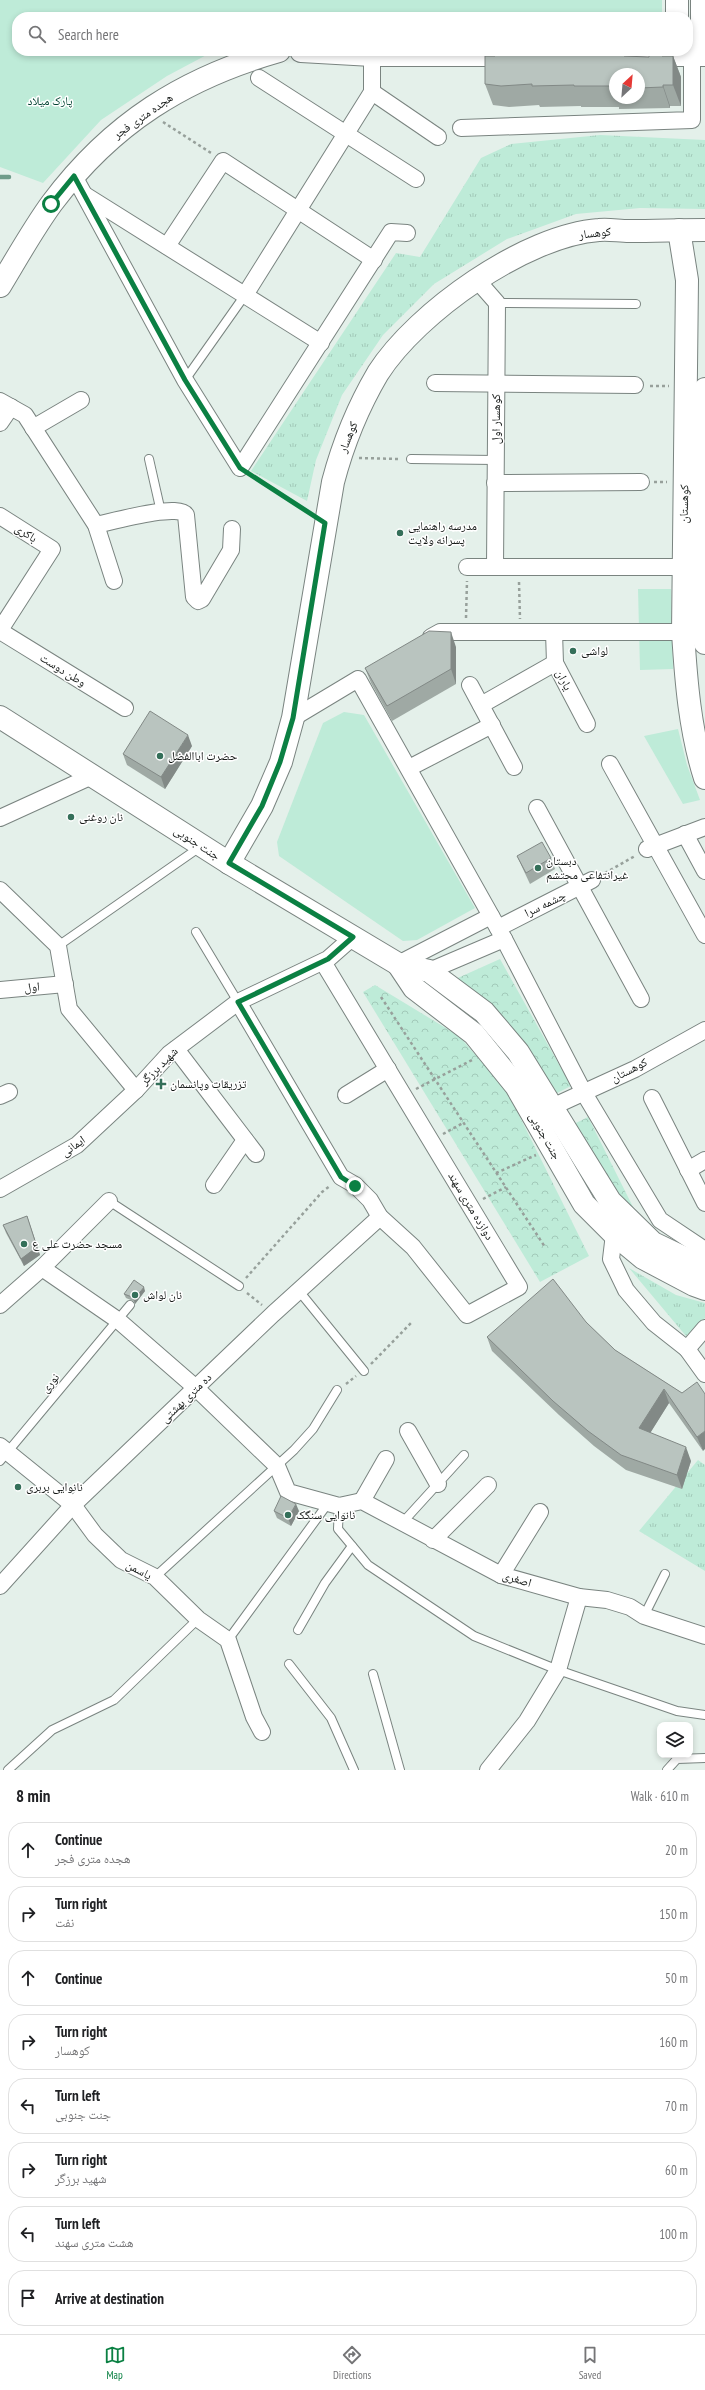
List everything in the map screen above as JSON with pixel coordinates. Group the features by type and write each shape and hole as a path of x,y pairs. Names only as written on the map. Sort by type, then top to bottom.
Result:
{"main road":[{"path":"677,0 677,12"},
{"path":"693,40 702,0"},
{"name":"هجده متری فجر","path":"0,286 51,204 79,185 114,134 190,84 237,63 262,56"},
{"name":"کوهسار","path":"229,863 262,806 280,762 293,718 325,523 340,455 357,413 379,372 410,335 445,302 476,279 543,244 568,236 598,230 705,230"},
{"name":"کوهستان","path":"679,230 687,280 695,388 698,482 705,567 705,643"},
{"path":"683,255 687,244 696,240 705,244"},
{"name":"کوهستان","path":"698,482 683,568 682,632 686,679 699,759 705,778"},
{"name":"جنت جنوبی","path":"0,717 229,863 398,964 429,971 484,1012 518,1052 602,1192 617,1209 653,1243 704,1260"},
{"name":"جنت جنوبی","path":"398,964 414,988 474,1034 516,1086 584,1204 614,1234 643,1258 694,1285 705,1289"}],"street":[{"path":"245,295 372,92 372,56"},
{"path":"461,128 698,120 690,56"},
{"path":"259,78 416,179"},
{"path":"372,92 438,137"},
{"path":"167,246 223,161 374,260"},
{"path":"79,185 167,246 321,343"},
{"path":"79,185 185,380 240,468 391,232 407,233"},
{"path":"476,279 497,303"},
{"name":"کوهسار اول","path":"495,567 497,303"},
{"path":"435,383 634,385"},
{"path":"33,428 81,400"},
{"path":"0,423 5,404 25,415 96,524 114,581"},
{"path":"495,483 641,482"},
{"path":"96,524 161,512 179,510 186,514 194,597 198,601 202,599 231,550 232,529"},
{"name":"باکری","path":"0,516 52,550 0,631"},
{"path":"467,567 683,568"},
{"name":"وطن دوست","path":"0,631 125,708"},
{"path":"419,644 440,632 682,632"},
{"name":"یاران","path":"554,632 556,664 587,724"},
{"path":"481,705 556,664"},
{"path":"293,718 365,675 409,768 498,928 584,1093 660,1220 704,1260"},
{"path":"470,686 514,767"},
{"path":"409,768 492,725"},
{"path":"610,764 651,847 705,935"},
{"path":"0,818 92,776"},
{"path":"537,808 586,884 642,999"},
{"path":"651,847 705,827"},
{"path":"685,834 705,871"},
{"name":"چشمه‌ سرا","path":"498,928 586,884"},
{"path":"0,890 58,946"},
{"path":"398,964 498,928"},
{"path":"429,971 498,928"},
{"name":"شهید برزگر","path":"58,946 69,1009 136,1090 176,1049 238,1002 323,962 353,937"},
{"name":"دوازده متری سهند","path":"323,962 519,1287 467,1315 413,1247 380,1217"},
{"name":"اول","path":"0,990 65,984"},
{"path":"238,1002 341,1177 355,1186 370,1200 380,1217"},
{"name":"کوهستان","path":"552,1107 635,1068 705,1030"},
{"path":"176,1049 256,1154"},
{"path":"346,1095 388,1069"},
{"name":"ایمانی","path":"0,1189 77,1145 136,1090"},
{"path":"652,1098 705,1203"},
{"path":"214,1185 245,1140"},
{"path":"688,1170 705,1160"},
{"path":"0,1305 42,1268 109,1201"},
{"name":"ده متری بهشتی","path":"0,1586 73,1505 273,1314 380,1217"},
{"path":"614,1234 611,1259 626,1290 654,1323 687,1349 705,1374"},
{"path":"42,1268 119,1321 196,1388 277,1466 288,1492 334,1504 362,1501 386,1458"},
{"path":"687,1349 705,1328"},
{"path":"408,1431 438,1484"},
{"name":"یاسمن","path":"3,1453 73,1505 95,1535 121,1560 155,1577 198,1619 228,1640"},
{"path":"433,1540 488,1485"},
{"name":"اصغری","path":"362,1501 501,1575 579,1597 607,1600 630,1607 644,1616 705,1636"},
{"path":"501,1575 540,1512"},
{"path":"488,1770 526,1721 558,1670 579,1597"},
{"path":"228,1640 254,1716 262,1732"}],"lane":[{"path":"185,380 245,295"},
{"path":"497,303 636,304"},
{"path":"149,459 161,512"},
{"path":"411,459 496,460"},
{"path":"58,946 202,846"},
{"path":"196,932 238,1002"},
{"path":"109,1201 239,1286"},
{"path":"299,1291 364,1371"},
{"name":"نوری","path":"3,1453 119,1321 130,1305"},
{"path":"155,1577 277,1466 313,1429 337,1390"},
{"path":"403,1522 464,1455"},
{"path":"334,1504 338,1529 368,1565 474,1636 558,1670 677,1711 705,1715"},
{"path":"228,1640 334,1504"},
{"path":"298,1630 325,1583 352,1546"},
{"path":"644,1616 665,1574"},
{"path":"8,1770 52,1730 114,1700 198,1619"},
{"path":"289,1664 331,1718 354,1770"},
{"path":"373,1674 400,1770"},
{"path":"667,1770 677,1759 705,1758"}],"path":[{"path":"147,111 223,161"},
{"path":"634,385 695,388"},
{"path":"340,455 368,459 411,459"},
{"path":"240,468 325,523"},
{"path":"641,482 698,482"},
{"path":"466,632 467,567"},
{"path":"519,567 520,632"},
{"path":"586,884 651,847"},
{"path":"381,997 545,1247"},
{"path":"403,1095 477,1057"},
{"path":"431,1140 463,1123"},
{"path":"496,1173 538,1154"},
{"path":"273,1314 239,1286 322,1192 341,1177"},
{"path":"470,1205 506,1188"},
{"path":"337,1390 364,1371 412,1323"}],"green space":[{"name":"پارک میلاد","path":"0,0 662,0 662,12 12,12 12,56 205,56 167,76 101,120 43,183 0,167"},
{"path":"600,135 705,140 705,209 640,208 576,214 507,239 434,284 383,335 342,395 316,460 307,501 251,471 396,253 420,257 481,158 511,144"},
{"path":"638,589 671,589 673,669 640,670"},
{"path":"344,712 364,715 475,908 417,940 403,941 279,856 277,842 323,723"},
{"path":"678,729 687,765 700,800 683,804 644,736"},
{"path":"500,959 571,1086 557,1093 512,1028 451,981"},
{"path":"375,985 459,1036 507,1091 589,1256 540,1282 363,992"},
{"path":"588,1117 634,1209 628,1211 572,1125"},
{"path":"629,1268 676,1295 705,1303 705,1318 686,1336"},
{"path":"698,1460 705,1465 705,1571 639,1531"}],"building":[{"path":"485,56 673,56 673,85 663,85 663,87 645,88 645,68 609,68 609,86 532,86 532,84 501,86 485,84"},
{"path":"429,631 451,632 451,669 387,706 365,668"},
{"name":"حضرت اباالفضل","path":"150,711 188,735 161,777 123,754"},
{"path":"542,842 551,858 526,873 517,856"},
{"name":"مسجد حضرت علی ع","path":"27,1216 37,1247 21,1259 3,1225"},
{"path":"553,1279 586,1322 615,1350 682,1393 697,1382 705,1394 705,1431 697,1437 664,1389 639,1428 686,1447 677,1475 621,1455 588,1431 553,1401 487,1337"},
{"path":"134,1280 144,1287 134,1300 132,1297 124,1294"},
{"path":"281,1496 296,1504 288,1518 274,1511"}],"waterway":[{"path":"0,177 9,177"}],"place":[{"name":"مدرسه راهنمایی پسرانه ولایت","path":"400,533"},
{"name":"لواشی","path":"573,651"},
{"name":"حضرت اباالفضل","path":"160,756"},
{"name":"نان روغنی","path":"71,817"},
{"name":"دبستان غیرانتفاعی محتشم","path":"538,868"},
{"name":"تزریقات وپانسمان","path":"161,1084"},
{"name":"مسجد حضرت علی ع","path":"24,1244"},
{"name":"نان لواش","path":"135,1295"},
{"name":"نانوایی بربری","path":"18,1487"},
{"name":"نانوایی سنگک","path":"288,1515"}],"route":[{"path":"51,204 74,176 185,380 240,468 325,523 293,718 280,762 262,806 229,863 353,937 328,959 238,1002 341,1177 355,1186"}]}
